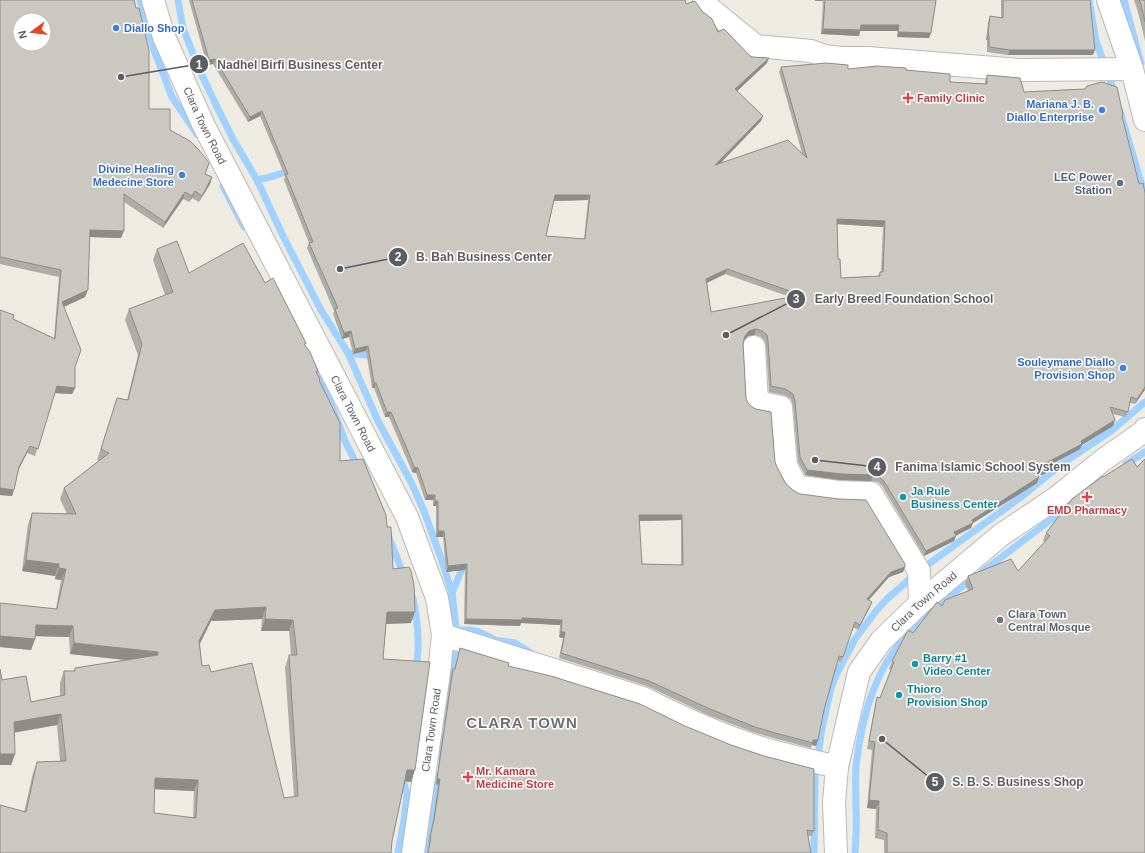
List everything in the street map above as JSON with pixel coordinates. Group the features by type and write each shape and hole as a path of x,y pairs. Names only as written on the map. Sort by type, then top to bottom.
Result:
{"street":[{"name":"Clara Town Road","path":"153,0 164,37 204,126 407,517 437,598 443,635 439,674 413,853"},
{"path":"704,0 708,7 756,46 811,51 824,56 840,58 868,58 1013,70 1132,69"},
{"path":"1108,0 1132,69 1145,120"},
{"path":"754,347 757,402 781,407 786,466 795,483 800,488 839,492 871,493 919,571 920,604"},
{"name":"Clara Town Road","path":"836,853 834,802 837,766 859,672 881,641 920,604 1001,535 1056,498 1103,460 1143,432 1145,429"},
{"path":"443,635 643,698 669,711 719,732 765,749 837,766"}],"building":[{"path":"0,0 134,0 136,8 139,8 149,50 149,109 170,109 170,130 190,141 199,150 209,163 205,174 212,177 202,196 195,191 192,196 185,192 165,222 124,194 124,231 90,230 88,290 62,302 81,350 75,367 75,388 57,386 38,449 30,446 19,467 14,490 0,488 0,310 14,315 13,319 55,339 61,270 0,257"},
{"path":"192,0 685,0 686,4 695,1 702,11 712,19 718,32 724,29 751,57 769,58 735,89 763,116 715,165 788,140 807,158 781,67 826,63 848,65 848,69 877,66 906,68 906,70 950,74 950,82 987,84 987,75 1020,78 1024,92 1085,89 1087,86 1102,82 1117,87 1122,116 1139,184 1143,183 1145,193 1145,387 1137,399 1131,397 1128,412 1110,407 1115,420 1081,441 1082,444 1046,463 1047,468 1037,471 1039,477 972,520 973,523 954,532 956,536 926,551 884,481 879,477 873,475 842,474 807,470 800,457 795,401 793,394 785,389 771,386 767,335 756,329 749,331 743,342 746,398 752,407 771,412 775,462 786,484 800,494 839,499 866,500 905,564 905,567 891,572 867,599 872,602 860,625 855,622 843,657 839,656 824,710 818,740 813,740 813,743 755,727 710,709 649,681 561,653 565,632 561,632 562,620 522,618 522,620 466,619 467,564 448,566 444,531 438,531 438,501 435,501 435,495 427,495 418,468 414,467 391,412 387,412 376,383 374,383 368,346 355,349 351,331 344,333 335,309 338,308 309,243 313,242 286,175 288,174 262,111 250,117 215,59 209,60","holes":["555,195 590,195 585,239 546,236","837,219 885,221 883,272 880,272 880,276 841,278 840,259 838,259","727,269 801,295 711,312 706,279","639,515 682,515 683,565 642,564"]},
{"path":"825,0 936,0 931,33 898,32 899,25 861,25 860,30 823,29"},
{"path":"1003,0 1090,0 1095,50 1010,50 989,47 988,35 990,16 1003,18"},
{"path":"1139,0 1145,0 1145,22 1141,4"},
{"path":"177,241 189,273 243,243 265,283 273,278 306,343 304,344 310,352 318,371 316,372 320,379 319,380 340,423 340,461 363,459 386,515 387,527 391,527 393,569 409,567 411,571 414,585 415,612 387,612 383,659 430,662 415,770 407,770 392,841 391,853 0,853 0,805 26,812 37,762 66,761 61,714 14,722 15,754 0,754 0,669 2,680 26,676 31,702 65,695 64,671 75,671 75,668 158,655 158,652 74,643 73,626 36,625 35,639 0,636 0,603 57,609 66,569 59,568 59,564 26,560 32,513 76,514 64,488 109,453 101,449 117,398 128,400 142,344 129,309 173,292 157,249","holes":["266,607 265,619 293,620 297,655 289,655 298,796 284,798 252,663 211,672 209,665 202,666 199,641 215,610","155,778 198,780 196,818 154,813"]},
{"path":"1132,459 1137,467 1145,459 1145,853 887,853 887,833 878,830 879,801 869,800 875,742 869,741 877,697 880,698 894,662 892,661 908,630 913,633 937,602 942,606 945,600 973,589 968,576 1011,559 1018,571 1050,536 1046,533 1072,499 1103,476"},
{"path":"460,648 509,663 508,666 551,676 640,704 685,726 731,745 764,756 814,769 814,831 807,830 811,853 428,853 440,779 437,779 453,669 455,669"}],"waterway":[{"path":"140,0 154,50 172,97 197,134"},
{"path":"178,0 183,28 199,69 219,111 233,139 257,180 283,236 321,310 348,353 378,421 411,482 424,511 452,593 456,628 457,644 450,672 442,724"},
{"path":"1089,0 1096,41 1115,94"},
{"path":"1124,0 1141,63"},
{"path":"1119,108 1145,196"},
{"path":"257,180 291,170"},
{"path":"223,186 244,227"},
{"path":"348,353 375,356"},
{"path":"314,365 345,441 358,467"},
{"path":"814,853 815,777 822,728 831,688 837,673 855,639 887,599 919,571 1021,497 1063,463 1111,431 1145,402"},
{"path":"1126,464 1145,452"},
{"path":"982,572 1074,502"},
{"path":"388,535 404,576"},
{"path":"452,593 462,569 463,562"},
{"path":"855,853 856,767 861,732 870,698 884,666 904,638 919,622 973,578"},
{"path":"413,598 418,634 416,669"},
{"path":"455,630 470,630 479,632 495,640 515,643 532,654"},
{"path":"440,735 440,758"},
{"path":"426,853 432,821 437,776"},
{"path":"398,853 407,794 402,777"}],"place":[{"name":"Diallo Shop","path":"116,28"},
{"name":"Nadhel Birfi Business Center","path":"121,77"},
{"name":"Family Clinic","path":"908,98"},
{"name":"Mariana J. B. Diallo Enterprise","path":"1102,110"},
{"name":"Divine Healing Medecine Store","path":"182,175"},
{"name":"LEC Power Station","path":"1120,183"},
{"name":"B. Bah Business Center","path":"340,269"},
{"name":"Early Breed Foundation School","path":"726,335"},
{"name":"Souleymane Diallo Provision Shop","path":"1123,368"},
{"name":"Fanima Islamic School System","path":"815,460"},
{"name":"Ja Rule Business Center","path":"903,497"},
{"name":"EMD Pharmacy","path":"1087,497"},
{"name":"Clara Town Central Mosque","path":"1000,620"},
{"name":"Barry #1 Video Center","path":"915,664"},
{"name":"Thioro Provision Shop","path":"899,695"},
{"name":"S. B. S. Business Shop","path":"882,739"},
{"name":"Mr. Kamara Medicine Store","path":"468,777"}],"district":[{"name":"CLARA TOWN","path":"522,722"}]}
